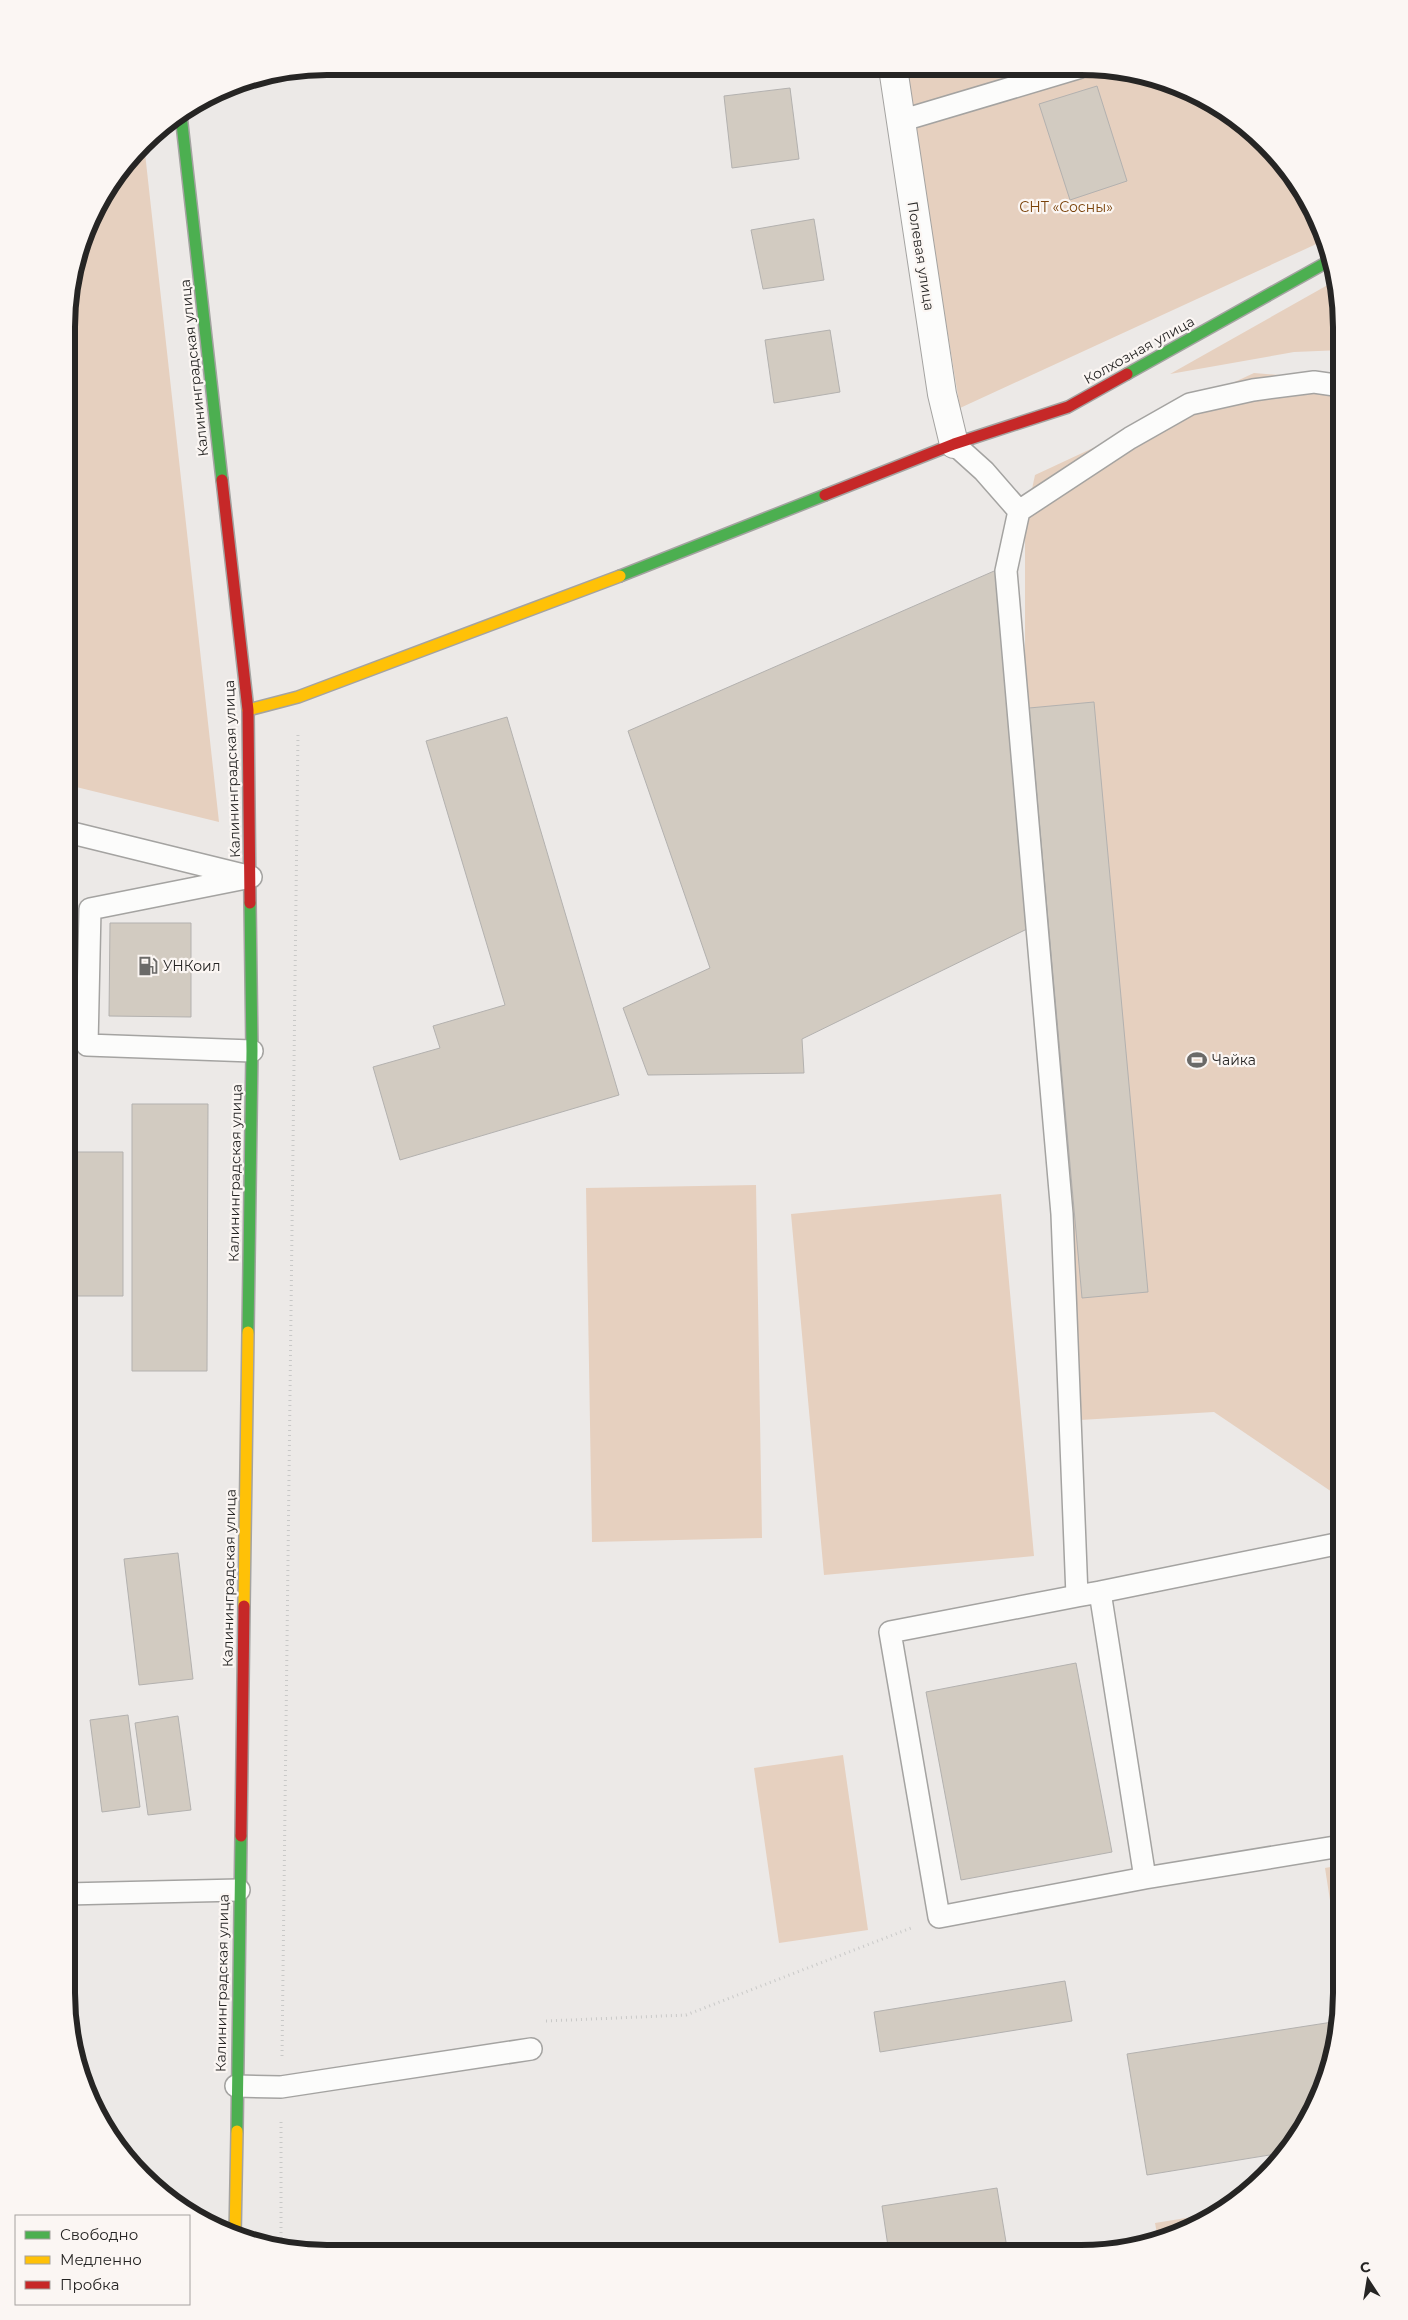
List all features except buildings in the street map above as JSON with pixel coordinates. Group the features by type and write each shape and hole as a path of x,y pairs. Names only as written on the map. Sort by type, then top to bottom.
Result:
{"street":[{"name":"Полевая улица","path":"894,75 942,394 954,444"},
{"name":"Калининградская улица","path":"182,121 248,710 252,1051 235,2228"},
{"name":"Колхозная улица","path":"248,710 298,697 546,605 954,444 1068,406 1325,263"}],"lane":[{"path":"900,121 1054,75"},
{"path":"1077,1596 1062,1214 1006,571 1019,511 1130,438 1190,404 1253,390 1314,382 1333,385"},
{"path":"954,444 984,471 1019,511"},
{"path":"75,834 251,877"},
{"path":"251,877 90,909 87,1045 252,1051"},
{"path":"1333,1545 890,1632 939,1917 1145,1878 1333,1847"},
{"path":"1100,1592 1145,1878"},
{"path":"75,1894 239,1890"},
{"path":"236,2086 281,2088 531,2049"}],"path":[{"path":"280,2240 298,697"},
{"path":"531,2049 536,2021 686,2015 939,1917"}],"green space":[{"name":"СНТ «Сосны»","path":"905,75 1081,75 1114,77 1162,88 1193,101 1235,127 1271,161 1291,187 1307,215 1319,243 960,408"},
{"path":"145,153 219,822 75,787 75,327 77,294 88,246 101,215 117,187"},
{"path":"1329,284 1333,350 1294,352 1170,374"},
{"name":"Чайка","path":"1254,373 1333,379 1333,1492 1214,1412 1080,1420 1025,707 1025,522 1035,475"},
{"path":"756,1185 762,1538 592,1542 586,1188"},
{"path":"1001,1194 1034,1556 824,1575 791,1214"},
{"path":"843,1755 868,1930 779,1943 754,1768"},
{"path":"1333,1866 1333,1919 1325,1868"},
{"path":"1198,2216 1157,2233 1155,2223"}],"traffic: fast":[{"path":"182,121 222,480"},
{"path":"1127,374 1325,263"},
{"path":"620,576 825,495"},
{"path":"248,1332 252,1051 250,903"},
{"path":"237,2131 241,1836"}],"traffic: slow":[{"path":"248,710 298,697 620,576"},
{"path":"244,1606 248,1332"},
{"path":"235,2228 237,2131"}],"traffic: jam":[{"path":"825,495 954,444 1068,407 1127,374"},
{"path":"222,480 248,710 250,903"},
{"path":"241,1836 244,1606"}],"place":[{"name":"УНКоил","path":"148,966"},
{"name":"Чайка","path":"1197,1060"}]}
